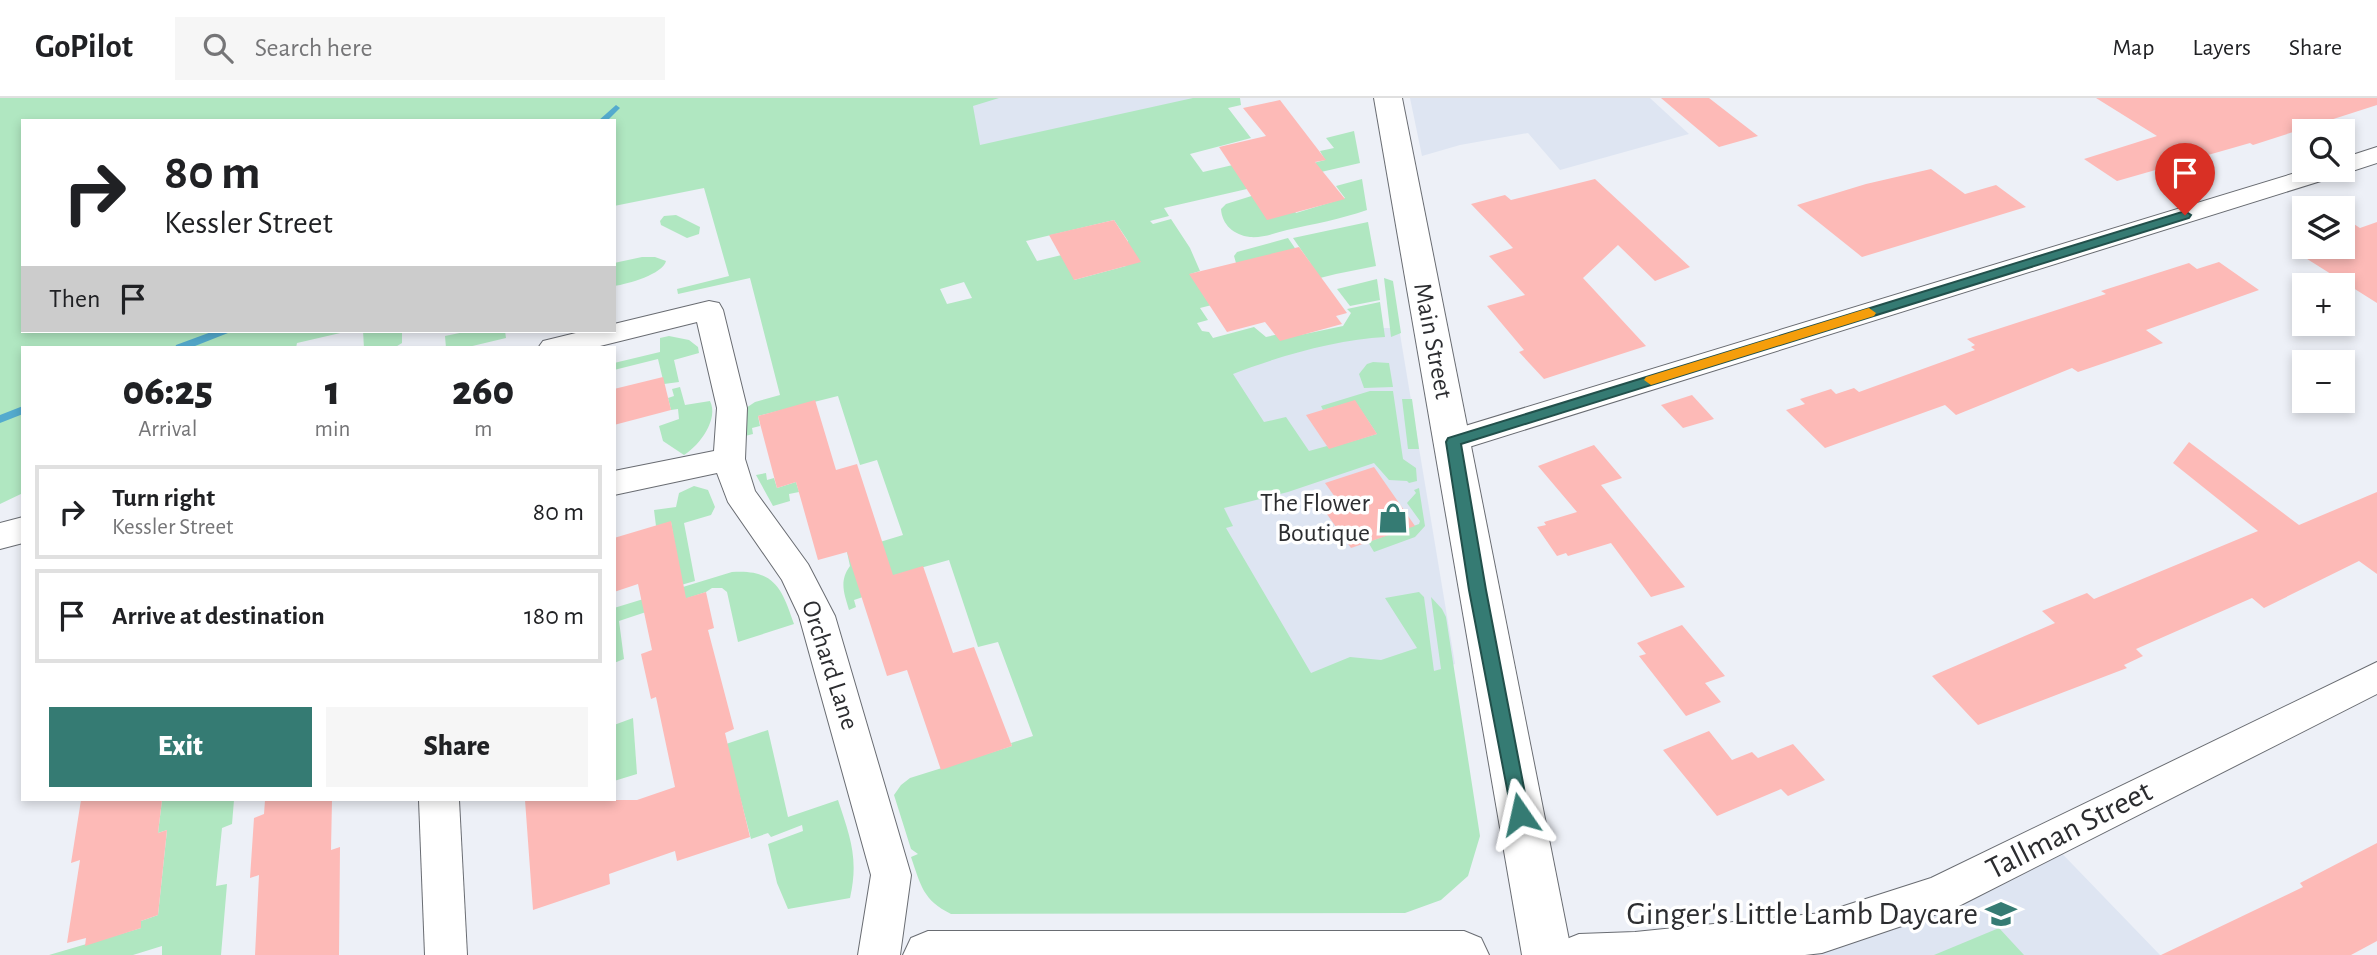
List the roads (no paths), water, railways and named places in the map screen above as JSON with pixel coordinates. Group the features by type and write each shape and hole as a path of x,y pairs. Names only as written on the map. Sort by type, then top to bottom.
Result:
{"main road":[{"name":"Main Street","path":"1388,98 1547,955"},
{"path":"929,955 1464,955"}],"street":[{"path":"2355,162 2377,155"},
{"path":"1453,442 2292,182"},
{"name":"Orchard Lane","path":"616,333 709,310 732,408 729,459 740,494 808,593 831,656 891,875 879,955"},
{"name":"Orchard Lane","path":"561,346 615,333"},
{"path":"616,483 729,459"},
{"path":"0,536 21,531"},
{"name":"Tallman Street","path":"1579,955 1635,953 1822,933 1927,898 2377,677"},
{"path":"439,801 446,955"}],"waterway":[{"path":"604,119 616,108"},
{"path":"185,346 219,333"},
{"path":"0,419 21,411"}],"place":[{"name":"The Flower Boutique","path":"1393,518"},
{"name":"Ginger's Little Lamb Daycare","path":"2001,914"}]}
